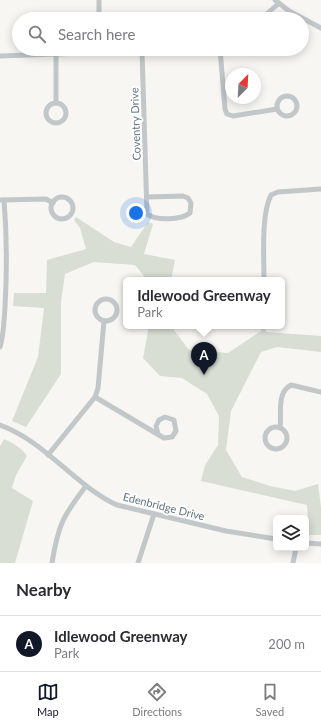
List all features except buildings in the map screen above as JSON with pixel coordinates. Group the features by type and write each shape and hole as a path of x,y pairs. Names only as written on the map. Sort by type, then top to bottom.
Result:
{"street":[{"path":"99,0 99,12"},
{"path":"267,12 276,2 293,12"},
{"path":"309,21 321,28"},
{"path":"0,56 12,56"},
{"path":"56,56 56,102"},
{"name":"Coventry Drive","path":"142,56 147,197 148,214 152,218 186,217 190,213 191,203 188,198 183,196 147,197"},
{"path":"221,56 225,109 227,114 233,116 277,109"},
{"path":"284,96 293,98 297,103 296,111 290,116 281,115 277,109 278,100 284,96"},
{"path":"56,102 62,104 67,111 63,120 56,123 49,120 46,111 50,105 56,102"},
{"path":"264,277 267,202 271,195 278,192 321,189"},
{"path":"59,198 67,198 72,204 72,212 68,217 58,218 52,212 52,203 59,198"},
{"path":"0,347 3,334 6,279 6,229 2,200 46,199 52,203"},
{"path":"105,300 114,303 117,312 114,318 104,321 98,318 95,308 98,302 105,300"},
{"path":"48,455 95,397 98,388 104,321"},
{"path":"280,428 281,397 286,388 291,385 321,392"},
{"path":"95,397 164,438 174,434 177,428 174,420 165,417 159,420 156,426 158,434"},
{"name":"Edenbridge Drive","path":"0,425 25,437 86,486 106,500 117,505 226,531 273,539"},
{"path":"280,428 286,433 287,442 282,448 274,449 267,444 266,435 271,429 280,428"},
{"path":"52,563 56,535 62,520 86,486"},
{"path":"138,563 154,514"},
{"path":"309,543 321,544"},
{"path":"293,563 295,551"}],"shaded area":[{"path":"76,217 114,242 131,247 148,222 153,224 144,254 175,260 172,277 145,277 135,265 94,262 65,274 61,302 61,374 26,427 12,421 38,357 44,308 13,306 14,293 46,293 47,260 86,249 80,228 74,220"},
{"path":"148,329 173,329 189,350 228,353 261,331 261,329 266,329 266,332 321,336 321,352 277,347 261,352 231,411 226,450 242,477 270,486 295,491 318,484 321,507 321,535 309,535 309,515 308,515 307,505 201,481 205,465 218,445 219,416 207,394 182,378 160,376 143,358"},
{"path":"4,439 17,446 27,456 16,475 12,488 33,501 15,563 0,563 0,446"}],"place":[{"name":"Idlewood Greenway","path":"204,375"}]}
